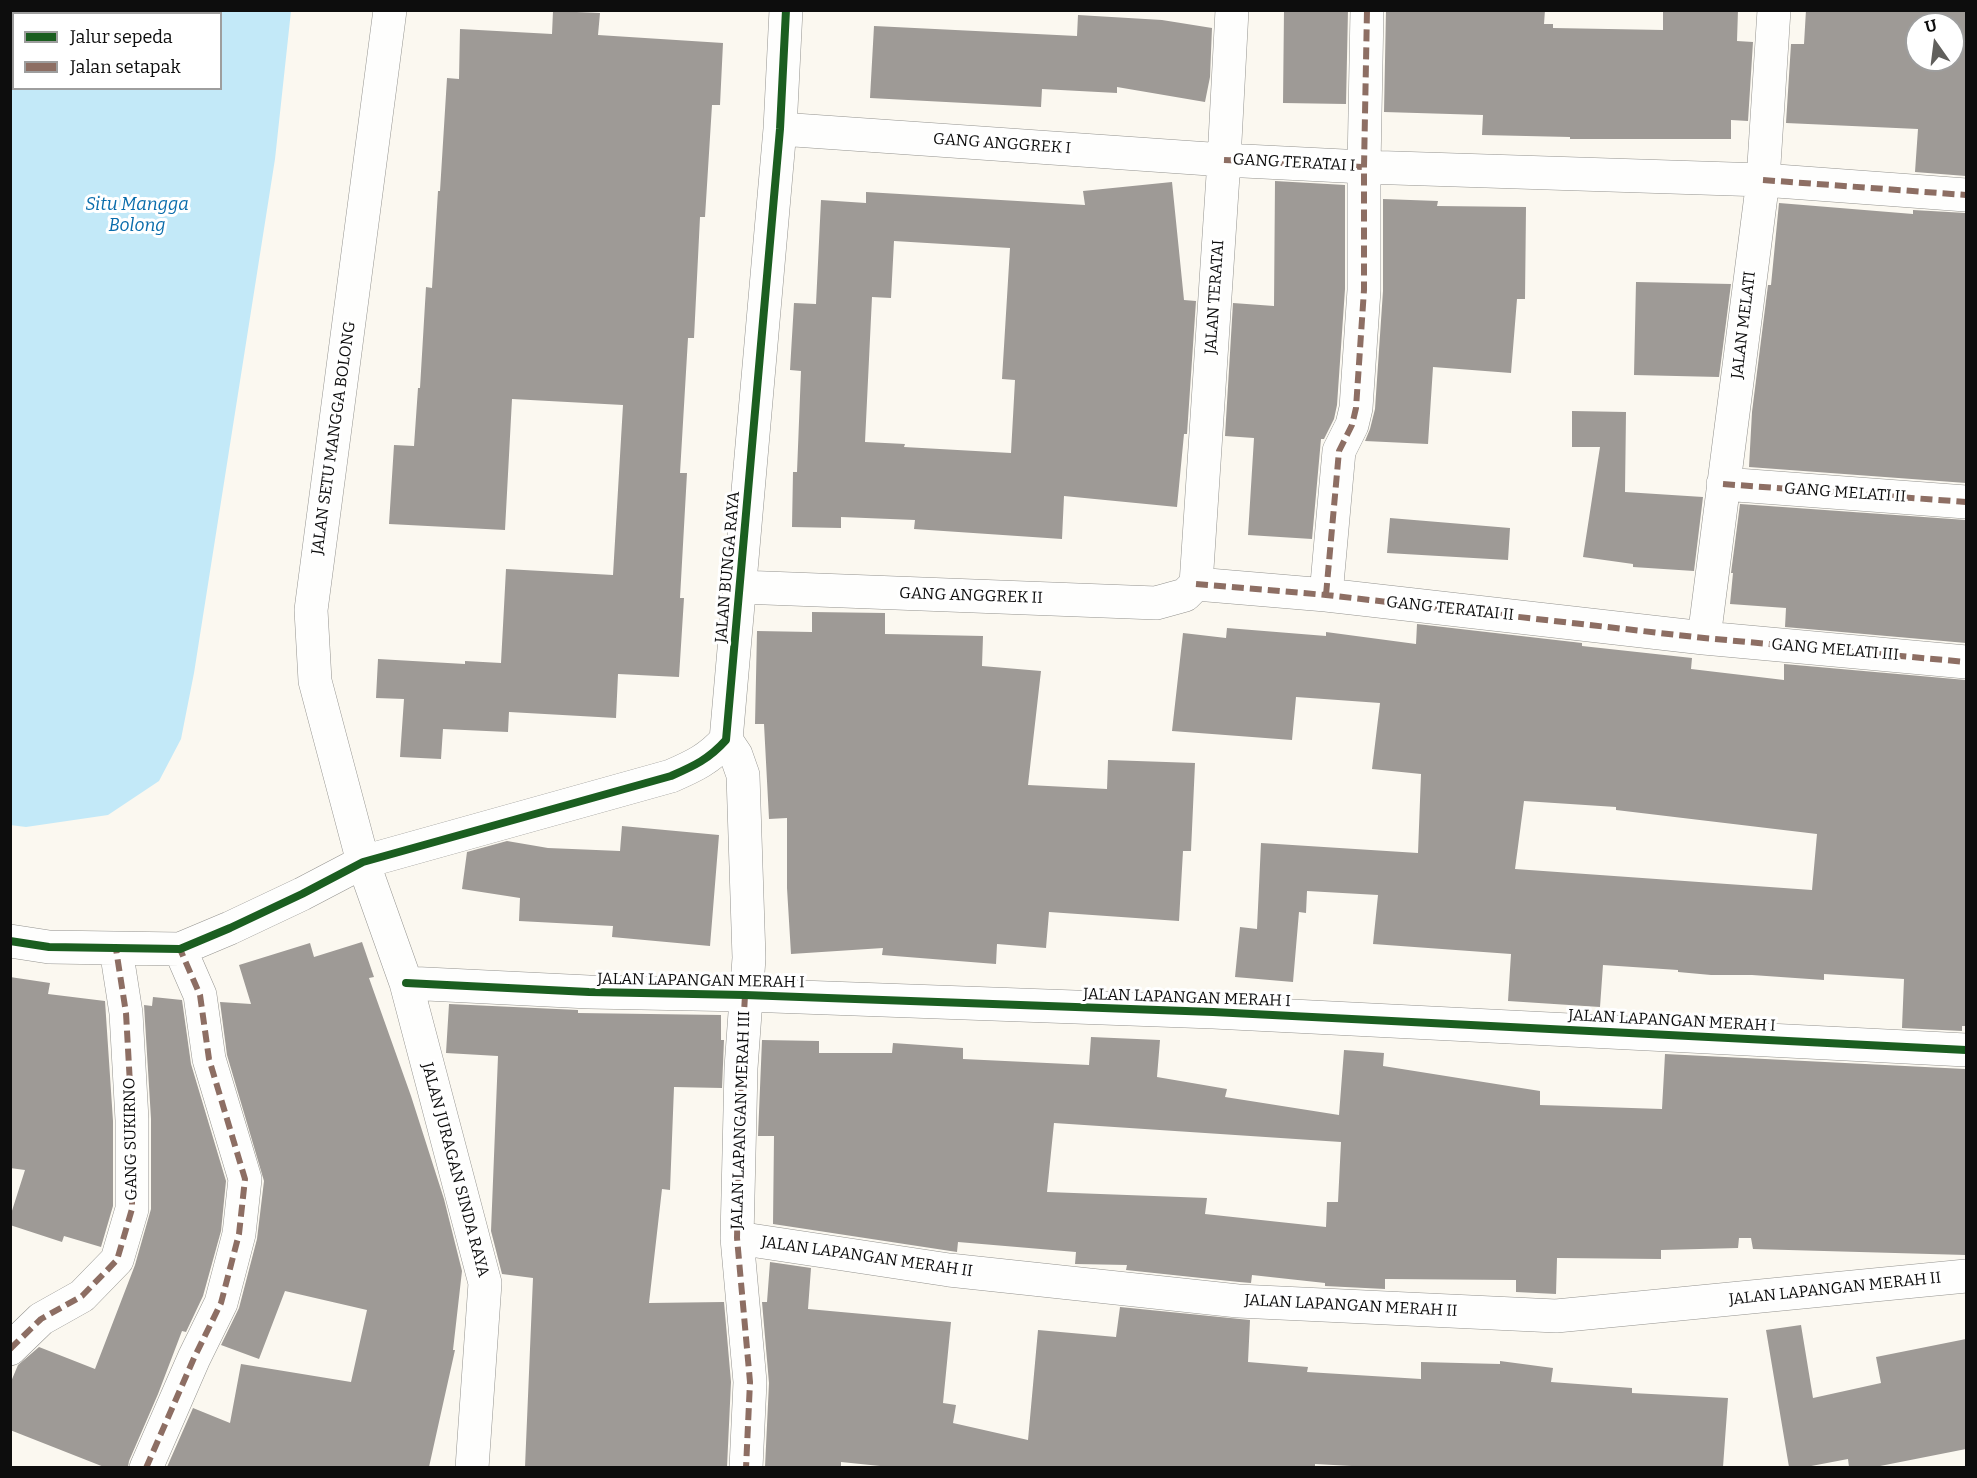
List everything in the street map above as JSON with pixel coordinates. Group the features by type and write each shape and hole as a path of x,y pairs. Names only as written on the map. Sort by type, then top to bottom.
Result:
{"street":[{"name":"JALAN SETU MANGGA BOLONG","path":"390,10 311,610 315,681 363,862 406,983"},
{"name":"JALAN BUNGA RAYA","path":"726,740 780,129 786,10"},
{"name":"JALAN TERATAI","path":"1196,584 1232,10"},
{"path":"1326,595 1339,451 1352,425 1356,408 1364,290 1367,10"},
{"name":"JALAN MELATI","path":"1704,638 1763,180 1774,10"},
{"name":"GANG ANGGREK I","path":"780,129 1224,160"},
{"name":"GANG TERATAI I","path":"1224,160 1364,167 1763,180 1966,195"},
{"name":"GANG MELATI II","path":"1723,484 1966,502"},
{"name":"GANG ANGGREK II","path":"740,587 1156,603 1185,595 1196,584"},
{"name":"GANG TERATAI II","path":"1196,584 1326,595 1704,638"},
{"name":"GANG MELATI III","path":"1704,638 1966,662"},
{"path":"10,941 49,947 180,949 292,899 363,862 671,776 694,766 713,754 726,740"},
{"name":"JALAN LAPANGAN MERAH III","path":"726,740 736,755 743,775 749,958 741,1068 737,1238 750,1382 746,1467"},
{"name":"GANG SUKIRNO","path":"10,1349 41,1319 82,1296 117,1260 132,1209 132,1120 126,1013 116,949"},
{"path":"146,1467 221,1303 239,1234 245,1179 209,1059 200,995 180,949"},
{"name":"JALAN LAPANGAN MERAH I","path":"406,983 589,992 745,995 1225,1012 1966,1050"},
{"name":"JALAN JURAGAN SINDA RAYA","path":"406,983 485,1283 472,1467"},
{"name":"JALAN LAPANGAN MERAH II","path":"737,1238 949,1270 1238,1301 1556,1316 1966,1276"}],"water":[{"name":"Situ Mangga Bolong","path":"11,10 291,11 275,159 194,673 181,739 159,781 108,815 26,827 10,825"}],"building":[{"path":"1284,10 1348,10 1346,104 1283,103"},
{"path":"1386,10 1545,10 1544,24 1553,24 1553,28 1663,30 1663,10 1738,10 1737,41 1753,42 1748,121 1731,120 1731,139 1570,139 1570,137 1482,135 1483,115 1384,112"},
{"path":"1806,10 1966,10 1966,176 1915,172 1918,129 1786,123 1791,44 1804,44"},
{"path":"553,11 600,13 598,35 723,43 720,105 712,105 705,217 700,217 694,338 688,338 680,473 687,473 680,598 684,598 679,677 618,674 616,718 509,712 508,732 443,729 441,759 400,757 404,699 376,698 378,659 465,664 465,661 501,663 506,569 613,575 623,405 512,399 505,530 389,524 394,445 414,446 426,287 432,288 447,78 459,79 460,29 552,34"},
{"path":"1078,15 1162,20 1212,28 1210,77 1205,102 1117,87 1117,93 1042,89 1041,107 870,98 874,26 1077,36"},
{"path":"1275,181 1345,185 1345,289 1337,405 1334,419 1324,439 1321,439 1312,539 1248,535 1254,438 1225,436 1233,303 1274,306"},
{"path":"1172,182 1184,300 1196,301 1187,434 1184,434 1177,507 1064,496 1062,539 914,529 915,520 841,517 841,528 792,527 793,472 797,472 801,371 790,370 794,303 816,304 821,200 866,203 866,192 1085,205 1083,191","holes":["894,241 1010,248 1002,379 1015,380 1011,453 904,447 905,444 865,442 872,297 891,298"]},
{"path":"1383,199 1438,201 1437,206 1526,207 1525,299 1517,299 1511,373 1433,367 1428,444 1365,441 1375,409 1383,291"},
{"path":"1779,203 1913,214 1913,210 1966,213 1966,483 1749,467 1752,412 1768,285 1771,285"},
{"path":"1636,282 1731,284 1719,377 1634,375"},
{"path":"1572,411 1626,412 1625,492 1703,497 1694,571 1633,567 1633,564 1583,557 1600,447 1572,447"},
{"path":"1740,504 1966,520 1966,643 1785,627 1786,608 1730,604 1733,573 1731,573"},
{"path":"1390,518 1510,528 1508,560 1387,553"},
{"path":"812,612 885,613 885,634 983,636 982,666 1041,671 1028,785 1107,789 1108,760 1195,763 1191,851 1183,851 1179,921 1049,912 1046,948 997,944 996,964 882,955 883,948 791,954 787,888 787,818 769,819 764,724 755,724 757,631 812,632"},
{"path":"1417,624 1692,658 1691,669 1784,680 1784,664 1966,680 1966,1026 1962,1026 1962,1031 1902,1028 1904,979 1824,974 1824,980 1752,975 1711,975 1678,972 1678,970 1603,965 1600,1007 1508,1001 1511,954 1373,944 1378,895 1307,891 1306,913 1299,912 1293,982 1235,977 1240,927 1257,929 1261,843 1418,853 1421,774 1372,769 1380,703 1296,697 1292,740 1172,731 1183,633 1226,638 1227,628 1326,636 1326,632 1416,644","holes":["1524,801 1616,807 1616,810 1817,834 1812,890 1515,869"]},
{"path":"622,826 719,835 710,946 612,937 613,926 519,921 520,898 462,889 467,852 507,841 548,848 620,851"},
{"path":"362,942 374,977 369,978 411,1096 444,1199 462,1271 453,1350 455,1350 429,1467 167,1467 193,1408 230,1423 241,1364 351,1382 367,1310 285,1291 259,1359 221,1345 239,1308 257,1239 264,1181 227,1055 220,1002 251,1004 239,965 310,943 314,957"},
{"path":"10,977 50,983 48,994 105,1001 113,1121 113,1206 101,1247 64,1236 62,1242 10,1225 10,1217 25,1170 10,1168"},
{"path":"153,997 182,1000 191,1064 226,1181 221,1231 203,1296 186,1332 182,1331 128,1467 104,1467 10,1430 10,1384 18,1365 39,1347 95,1369 135,1265 151,1209 151,1119 144,1005 152,1006"},
{"path":"449,1004 578,1010 578,1013 721,1015 721,1040 724,1040 722,1088 674,1087 670,1190 662,1189 649,1303 724,1302 731,1382 727,1467 525,1467 533,1278 502,1274 491,1231 498,1056 446,1053"},
{"path":"1091,1037 1160,1040 1157,1077 1227,1089 1225,1097 1339,1115 1344,1050 1384,1053 1383,1066 1540,1091 1540,1105 1662,1109 1665,1054 1965,1069 1966,1255 1753,1249 1751,1238 1739,1238 1738,1248 1661,1250 1661,1259 1557,1258 1556,1294 1516,1292 1516,1280 1385,1279 1385,1289 1325,1286 1325,1283 1252,1275 1251,1283 1239,1282 1126,1270 1127,1265 1075,1264 1076,1252 958,1242 957,1252 773,1224 774,1136 758,1136 762,1040 819,1041 819,1053 892,1053 893,1043 963,1048 963,1059 1089,1065","holes":["1054,1123 1341,1142 1338,1202 1327,1202 1326,1227 1205,1214 1207,1198 1047,1192"]},
{"path":"770,1262 811,1268 808,1309 951,1322 943,1403 956,1405 953,1423 1028,1440 1038,1330 1116,1337 1120,1307 1250,1320 1248,1362 1308,1367 1307,1372 1421,1379 1421,1362 1500,1364 1500,1361 1553,1368 1551,1382 1632,1388 1632,1393 1728,1398 1723,1467 1370,1467 1315,1464 1315,1467 890,1467 841,1462 841,1467 765,1467 769,1383 762,1302 767,1302"},
{"path":"1801,1325 1813,1398 1881,1383 1876,1357 1966,1339 1966,1449 1875,1467 1849,1467 1848,1459 1806,1467 1789,1467 1766,1330"}],"marked path":[{"path":"1326,595 1339,451 1352,425 1356,408 1364,290 1367,10"},
{"path":"1224,160 1364,167"},
{"path":"1763,180 1966,195"},
{"path":"1723,484 1966,502"},
{"path":"1196,584 1326,595 1704,638 1966,662"},
{"path":"10,1349 41,1319 82,1296 117,1260 132,1209 132,1120 126,1013 116,949"},
{"path":"146,1468 194,1358 221,1303 239,1234 245,1179 209,1059 200,995 180,949"},
{"path":"745,995 737,1238 750,1382 746,1468"}],"cycle path":[{"path":"10,941 49,947 180,949 302,894 363,862 671,776 701,761 726,740 780,129 786,10"},
{"path":"406,983 589,992 745,995 1213,1012 1966,1050"}]}
